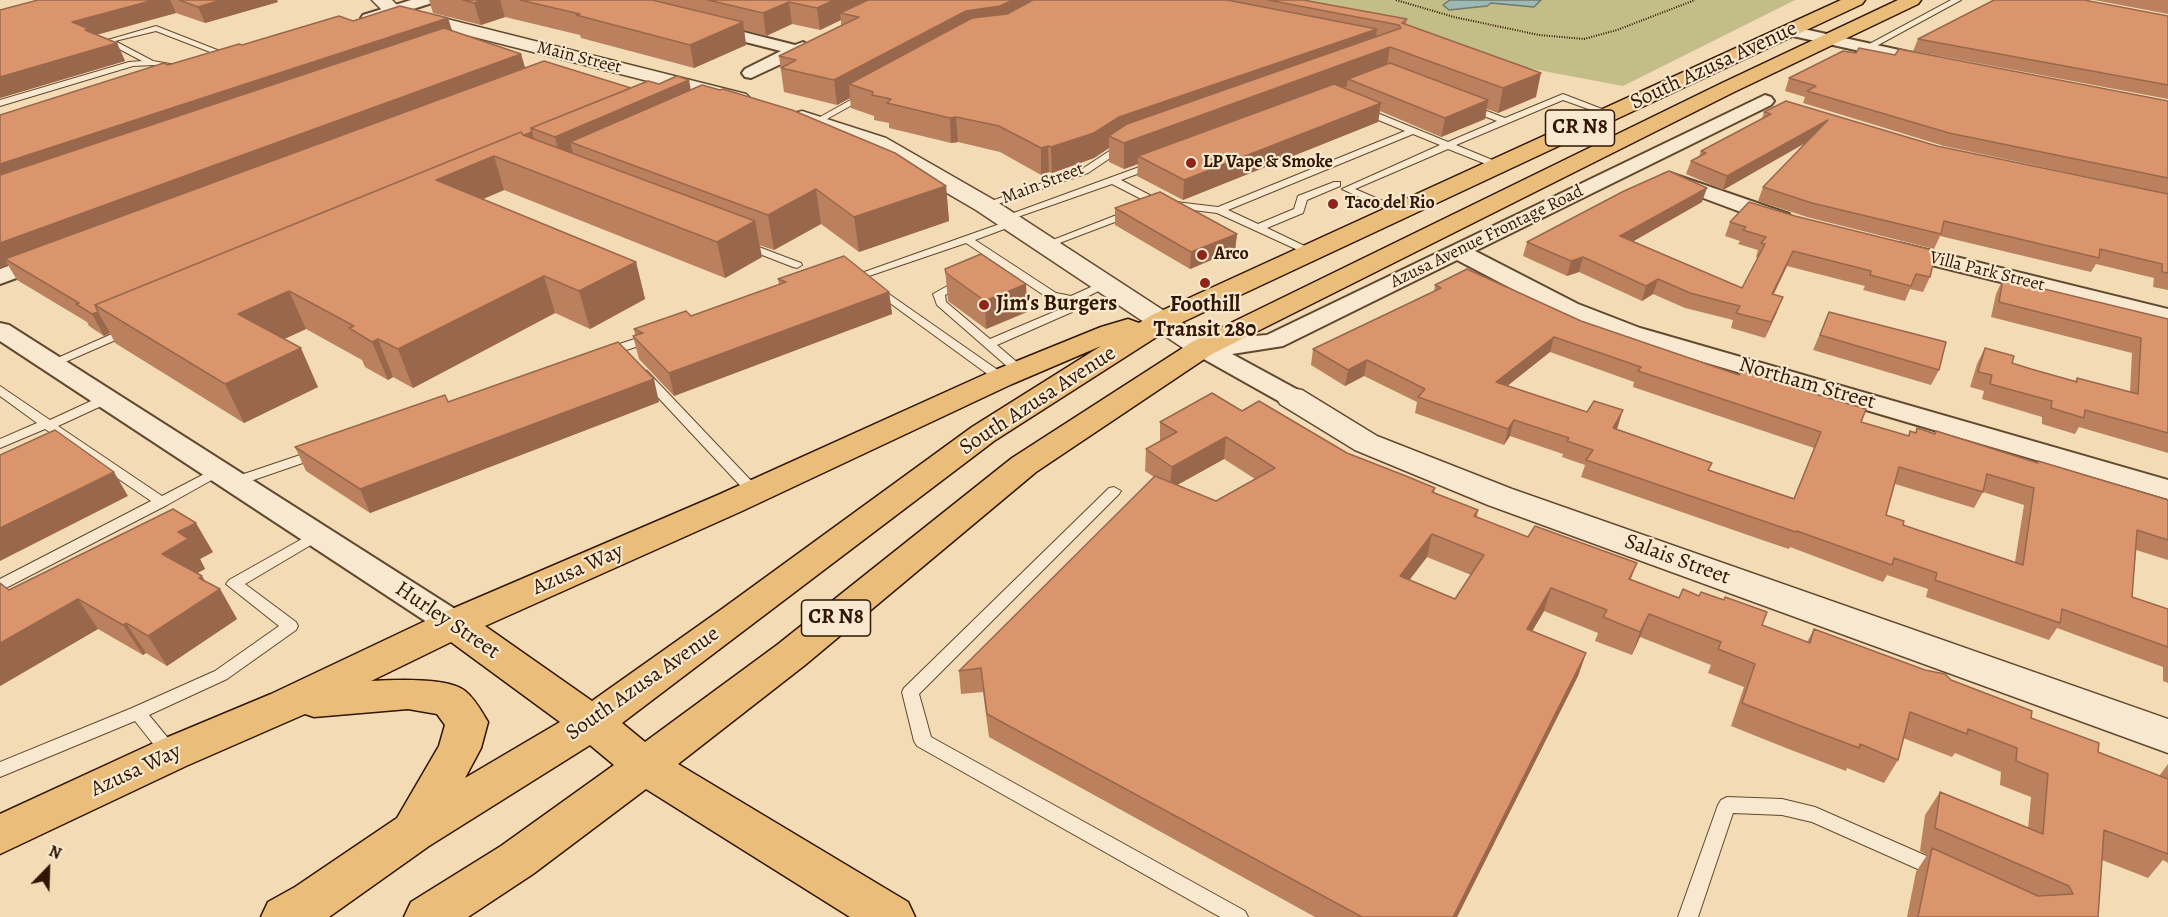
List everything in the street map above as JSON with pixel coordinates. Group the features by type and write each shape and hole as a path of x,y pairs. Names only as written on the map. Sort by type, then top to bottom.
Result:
{"main road":[{"name":"South Azusa Avenue","path":"285,917 312,902 413,832 592,723 736,619 983,434 1162,321 1400,213 1856,0"},
{"name":"South Azusa Avenue","path":"428,917 517,860 645,766 791,655 1024,465 1202,348 1727,87 1912,0"},
{"path":"1499,166 1537,182"},
{"name":"Azusa Way","path":"0,835 171,754 286,705 454,624 754,492 1100,335 1162,321"},
{"name":"Hurley Street","path":"454,624 592,723 645,766 891,917"},
{"path":"286,705 357,696 408,694 450,701 467,722 460,748 413,832"}],"street":[{"path":"350,22 387,6 427,0"},
{"name":"Main Street","path":"387,6 739,102"},
{"path":"695,25 796,50"},
{"path":"1790,31 1947,65"},
{"path":"751,73 817,40"},
{"path":"151,71 193,65 243,50"},
{"name":"Azusa Avenue Frontage Road","path":"1202,348 1274,341 1638,163 1776,104 1727,87"},
{"name":"Main Street","path":"785,113 878,143 1008,220 1202,348"},
{"path":"1638,163 1674,180 1802,224"},
{"name":"Villa Park Street","path":"1876,244 2168,316"},
{"name":"Northam Street","path":"1457,251 1569,309 1631,333 2168,490"},
{"path":"0,277 67,252"},
{"name":"Hurley Street","path":"0,330 454,624"},
{"name":"Salais Street","path":"1202,348 1366,442 1500,497 2168,736"}],"lane":[{"path":"1866,48 1957,0"},
{"path":"151,71 108,41 156,28 226,55"},
{"path":"0,103 132,64 151,71"},
{"path":"815,122 873,90"},
{"path":"1259,228 1299,211 1302,198 1342,187 1563,97 1611,114"},
{"path":"1462,105 1505,121"},
{"path":"1352,106 1499,166"},
{"path":"1219,210 1413,131"},
{"name":"Main Street","path":"985,206 1085,171 1111,153 1133,142"},
{"path":"859,276 972,243 1008,220 1168,159"},
{"path":"1311,172 1400,213"},
{"path":"1113,180 1156,203 1219,210 1311,253"},
{"path":"1045,244 1156,203"},
{"path":"731,240 797,265"},
{"path":"972,243 1000,267 1052,296 1072,300 1106,285"},
{"path":"848,269 1011,375"},
{"path":"974,278 939,294 941,303 988,344 1011,375"},
{"path":"988,344 1068,310 1072,300"},
{"path":"52,363 140,326"},
{"path":"597,356 627,357 661,334"},
{"path":"627,357 754,492"},
{"path":"0,390 162,502"},
{"path":"0,444 106,399"},
{"path":"0,586 162,502 226,477 327,450"},
{"path":"1114,491 910,692 923,741 1238,917"},
{"path":"0,770 138,713 221,675 290,626 234,584 316,536"},
{"path":"138,713 171,754"},
{"path":"1688,917 1727,805 1782,807 1815,814 1956,878"}],"path":[{"path":"1396,0 1454,17 1539,35 1584,39 1617,30 1695,0"}],"shaded area":[{"path":"1166,0 1795,0 1623,86"}],"water":[{"path":"1450,0 1541,0 1534,7 1491,3 1487,6 1449,10 1443,5"}],"building":[{"path":"38,0 154,0 72,22 117,43 0,77 0,10"},
{"path":"179,0 221,0 198,7"},
{"path":"463,0 483,0 474,3"},
{"path":"520,0 652,0 743,22 690,45 576,15 580,14"},
{"path":"708,0 834,0 817,8 789,2 763,13"},
{"path":"868,0 1013,0 1000,6 966,11 834,80 781,68 796,60 779,56 859,17 840,13"},
{"path":"1033,0 1227,0 1377,29 1119,117 1094,133 1051,147 1041,148 999,126 956,117 950,118 887,103 891,99 872,95 873,92 849,84 972,18 1007,14"},
{"path":"1268,0 1303,0 1407,19 1402,23 1541,73 1503,88 1390,47 1124,143 1109,136 1127,124 1401,28 1399,25"},
{"path":"1994,0 2084,0 2168,16 2168,85 1918,39"},
{"path":"400,6 448,18 0,164 0,115 164,63 168,65 339,16 353,21"},
{"path":"444,28 521,54 0,243 0,175"},
{"path":"1859,48 1895,55 1899,49 2168,101 2168,178 1949,133 1807,91 1816,86 1789,78 1843,51 1856,53"},
{"path":"544,61 631,88 531,128 532,132 523,135 521,132 95,305 98,312 92,314 76,304 79,303 5,259"},
{"path":"1390,63 1488,100 1445,118 1348,79"},
{"path":"677,76 689,80 555,137 531,128 648,81 659,84"},
{"path":"1334,84 1381,103 1184,180 1138,156"},
{"path":"702,85 792,110 895,153 946,186 854,217 816,189 768,215 570,142"},
{"path":"1786,101 1937,146 2168,194 2168,273 2162,272 2162,264 2100,249 2099,258 1944,221 1941,234 1812,203 1763,187 1828,120 1727,176 1691,161 1706,153 1701,151 1771,114 1764,112"},
{"path":"521,132 523,135 755,221 717,242 494,156 436,180 636,262 579,291 544,276 398,349 378,339 372,342 349,328 354,326 289,291 238,314 301,348 225,384 95,305"},
{"path":"1669,171 1707,188 1620,236 1742,288 1765,244 1761,243 1766,237 1743,230 1746,227 1730,222 1749,202 1795,216 1936,251 1930,277 1916,274 1911,286 1870,275 1871,271 1793,251 1772,294 1783,297 1771,322 1736,313 1740,306 1690,293 1658,279 1646,286 1583,257 1571,261 1527,242 1624,191"},
{"path":"1160,192 1237,234 1191,252 1115,208"},
{"path":"981,254 1026,284 985,301 946,273 945,269"},
{"path":"844,256 889,292 669,373 633,336 643,333 634,329 686,311 691,316 786,282 778,279"},
{"path":"1467,269 1581,321 1739,375 1742,369 1772,378 1771,381 1866,409 1861,422 1909,436 1910,431 1916,433 1917,428 1935,434 1936,431 2168,500 2168,540 2137,530 2132,597 2168,609 2168,647 2062,609 2060,623 1935,580 1937,573 1894,558 1892,565 1586,460 1593,450 1567,441 1569,438 1514,420 1508,429 1418,397 1425,389 1367,360 1348,370 1313,349 1441,288 1435,285","holes":["1554,337 1641,367 1638,371 1821,432 1794,499 1708,470 1712,463 1613,428 1623,410 1594,401 1587,412 1496,382","1899,467 1983,492 1987,474 2034,488 2023,565 1903,525 1904,521 1886,515"]},
{"path":"2003,279 2168,319 2168,433 2085,410 2084,418 2051,408 2052,401 1990,384 1992,375 1978,372 1985,348 2014,356 2012,363 2031,369 2077,382 2077,378 2138,394 2141,338 1999,302"},
{"path":"1829,312 1946,342 1939,370 1820,335"},
{"path":"618,342 654,379 360,489 295,447 445,395 448,402"},
{"path":"1212,393 1242,411 1259,401 1347,453 1435,488 1432,492 1478,510 1474,516 1528,537 1535,526 1637,563 1629,579 1679,598 1683,589 1699,596 1701,592 1724,600 1725,597 1767,612 1762,625 1810,643 1814,629 1925,670 1945,674 1951,680 2032,711 2031,718 2099,743 2098,752 2168,779 2168,854 2104,830 2098,917 1918,917 1932,848 2038,896 2073,894 2069,886 1935,828 1940,792 2043,834 2048,774 2016,761 2017,748 1968,729 1967,734 1910,712 1898,760 1860,744 1859,748 1742,703 1755,664 1718,649 1721,642 1649,614 1640,632 1603,617 1607,610 1551,588 1527,629 1586,653 1453,917 1362,917 987,714 981,668 959,671 1155,476 1216,501 1275,468 1226,437 1172,467 1146,449 1177,432 1160,422","holes":["1432,534 1484,555 1455,599 1400,576"]},
{"path":"55,430 114,472 0,528 0,455"},
{"path":"173,509 196,523 178,532 188,539 162,554 202,576 199,578 220,589 148,636 126,623 123,625 78,599 0,643 0,583 9,590"}],"place":[{"name":"LP Vape & Smoke","path":"1191,163"},
{"name":"Taco del Rio","path":"1333,204"},
{"name":"Arco","path":"1202,255"},
{"name":"Foothill Transit 280","path":"1205,283"},
{"name":"Jim's Burgers","path":"984,305"}]}
